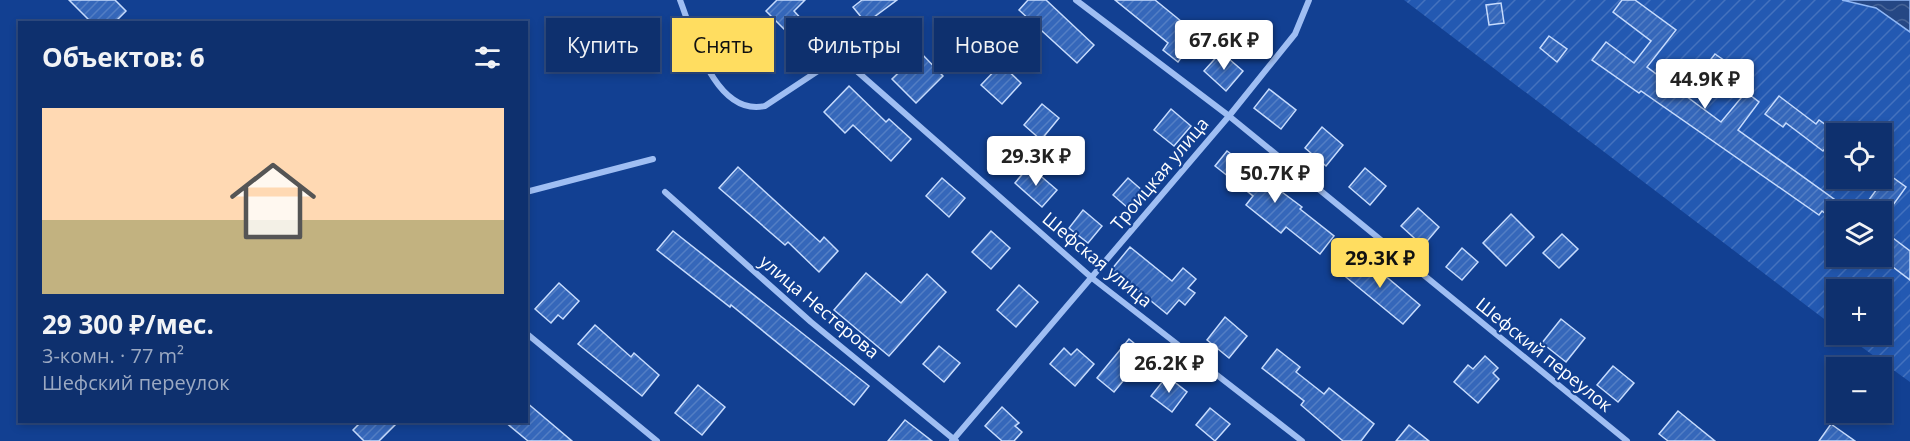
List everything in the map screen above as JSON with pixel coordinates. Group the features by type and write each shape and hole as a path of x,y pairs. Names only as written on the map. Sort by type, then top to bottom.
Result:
{"street":[{"name":"Шефская улица","path":"680,0 697,51 714,79 741,105 752,109 765,106 830,63 851,66 1092,278 1302,441"},
{"name":"Шефский переулок","path":"1076,0 1229,116 1627,441"},
{"name":"Троицкая улица","path":"954,440 1229,116 1295,34 1309,0"},
{"path":"528,191 653,159"},
{"name":"улица Нестерова","path":"665,192 811,322 954,440"},
{"path":"528,335 657,441"}],"shaded area":[{"path":"1404,0 1910,0 1910,382 1892,369 1892,357 1875,357 1859,345 1892,345 1892,279 1826,279 1826,320"}],"water":[{"path":"1842,0 1910,0 1910,32 1876,8"}],"building":[{"path":"69,0 115,0 126,11 116,21 90,21"},
{"path":"777,0 805,0 794,11 800,18 786,18 786,31 766,11"},
{"path":"862,0 897,0 873,18 862,18 853,7"},
{"path":"1028,0 1046,0 1094,45 1077,63 1040,29 1040,18 1028,18 1019,10"},
{"path":"1115,0 1155,0 1187,26 1179,36 1191,45 1178,62 1163,50 1168,43"},
{"path":"1622,0 1635,0 1676,30 1647,67 1721,122 1746,92 1759,102 1738,130 1837,201 1826,201 1826,214 1822,211 1819,215 1641,91 1639,93 1592,60 1606,42 1634,63 1651,41 1613,12"},
{"path":"1501,3 1504,23 1489,25 1486,5"},
{"path":"1549,36 1567,49 1557,62 1540,48"},
{"path":"1221,52 1243,71 1226,91 1204,71"},
{"path":"922,54 934,67 934,72 939,72 943,76 916,103 892,79 899,72 922,72"},
{"path":"1715,54 1728,63 1714,81 1701,72"},
{"path":"993,72 1009,72 1021,83 1002,104 981,85"},
{"path":"849,86 886,122 889,119 911,139 891,161 853,125 845,133 824,112"},
{"path":"1269,89 1296,110 1281,129 1254,108"},
{"path":"1779,96 1816,124 1819,120 1826,125 1826,147 1823,151 1786,123 1783,127 1765,114"},
{"path":"1042,104 1059,118 1041,140 1024,125"},
{"path":"1171,109 1191,126 1174,146 1154,130"},
{"path":"1322,127 1343,145 1326,166 1305,148"},
{"path":"1227,151 1302,207 1300,209 1334,236 1320,254 1286,227 1281,233 1246,205 1253,196 1215,166"},
{"path":"1029,166 1057,190 1042,207 1015,183"},
{"path":"738,167 820,242 824,237 838,251 819,272 788,242 785,245 719,188"},
{"path":"1365,168 1386,186 1370,205 1349,187"},
{"path":"1892,177 1906,187 1892,206 1892,201 1868,201 1877,189 1892,189"},
{"path":"942,178 965,198 949,217 926,196"},
{"path":"1128,178 1143,191 1128,208 1113,195"},
{"path":"1418,208 1439,227 1423,246 1401,226"},
{"path":"1083,210 1102,226 1088,243 1069,228"},
{"path":"1511,214 1534,237 1506,266 1483,243"},
{"path":"673,231 869,386 854,405 731,305 730,307 657,250"},
{"path":"991,231 1010,248 991,269 972,252"},
{"path":"1562,234 1578,249 1559,268 1543,253"},
{"path":"1892,237 1910,251 1910,280 1892,266"},
{"path":"1130,247 1172,281 1183,268 1196,279 1188,288 1195,293 1185,305 1179,300 1167,314 1112,269"},
{"path":"1462,248 1478,262 1462,280 1446,267"},
{"path":"1358,253 1420,305 1403,324 1341,273"},
{"path":"866,273 901,303 927,274 946,292 889,356 834,310"},
{"path":"559,283 579,301 563,319 558,315 551,323 535,309"},
{"path":"1019,285 1038,302 1016,327 997,310"},
{"path":"1225,317 1247,336 1229,358 1207,340"},
{"path":"1561,319 1585,338 1566,362 1542,343"},
{"path":"595,325 631,357 634,353 659,375 642,396 578,344"},
{"path":"1129,339 1146,353 1114,392 1097,378"},
{"path":"1162,345 1175,356 1156,378 1144,368"},
{"path":"939,346 960,363 944,382 923,364"},
{"path":"1064,348 1071,355 1077,349 1094,364 1075,386 1050,364"},
{"path":"1277,349 1300,367 1296,372 1324,394 1329,388 1374,424 1361,441 1343,441 1301,405 1304,401 1262,368"},
{"path":"1485,356 1498,368 1493,373 1499,379 1478,403 1454,382 1468,365 1473,369"},
{"path":"1613,366 1634,383 1618,402 1597,385"},
{"path":"1167,376 1187,392 1172,412 1151,396"},
{"path":"698,385 725,407 702,435 675,413"},
{"path":"528,404 572,441 528,441 506,423 528,423"},
{"path":"1002,407 1019,423 1015,426 1022,432 1014,441 1002,441 985,426"},
{"path":"1210,408 1230,424 1215,441 1196,425"},
{"path":"1678,411 1715,441 1668,441 1659,434"},
{"path":"905,420 932,441 888,441"},
{"path":"360,423 397,423 379,441 364,441 353,430"},
{"path":"1831,424 1855,441 1819,441"},
{"path":"1409,425 1429,441 1396,441"}]}
